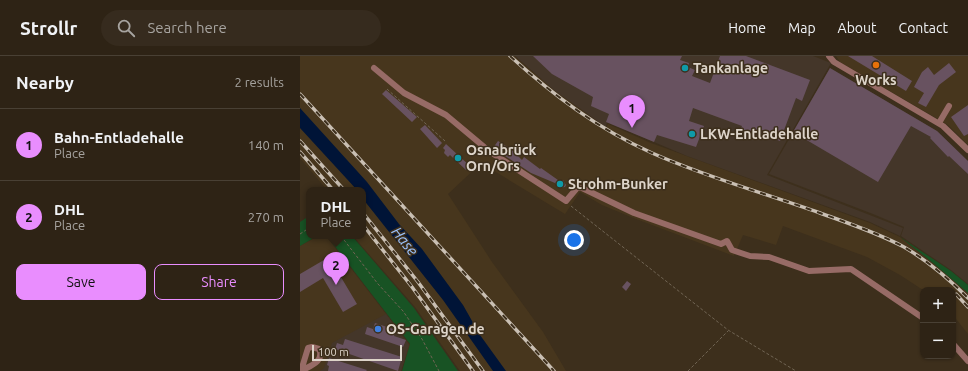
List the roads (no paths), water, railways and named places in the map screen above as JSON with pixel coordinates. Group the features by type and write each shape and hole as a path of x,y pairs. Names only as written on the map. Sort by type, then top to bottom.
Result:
{"street":[{"path":"831,56 834,62 939,123 968,150"},
{"path":"374,68 404,93 446,115 494,155 566,201 576,188 582,188 634,213 721,244 727,241 732,250 750,256 769,256 809,271 851,269 920,316"},
{"path":"939,123 949,106"},
{"path":"312,347 319,349 321,352 319,360 301,371 302,356 308,348 312,347"},
{"path":"956,347 968,361"}],"water":[{"name":"Hase","path":"300,108 367,182 399,224 422,249 463,305 480,335 506,371 493,371 443,300 366,203 366,187 354,187 300,128"}],"railway":[{"path":"510,56 560,98 595,122 632,144 693,170 863,228 884,237 904,247 930,264 968,298"},
{"path":"300,94 554,371"},
{"path":"300,141 341,187"},
{"path":"300,152 330,187"},
{"path":"366,217 418,282 483,371"},
{"path":"366,229 412,287 473,371"},
{"path":"956,294 968,307"}],"place":[{"name":"Works","path":"876,65"},
{"name":"Tankanlage","path":"685,68"},
{"name":"Bahn-Entladehalle","path":"632,128"},
{"name":"LKW-Entladehalle","path":"692,134"},
{"name":"Osnabrück Orn/Ors","path":"458,158"},
{"name":"Strohm-Bunker","path":"560,184"},
{"name":"DHL","path":"336,285"},
{"name":"OS-Garagen.de","path":"378,329"}]}
